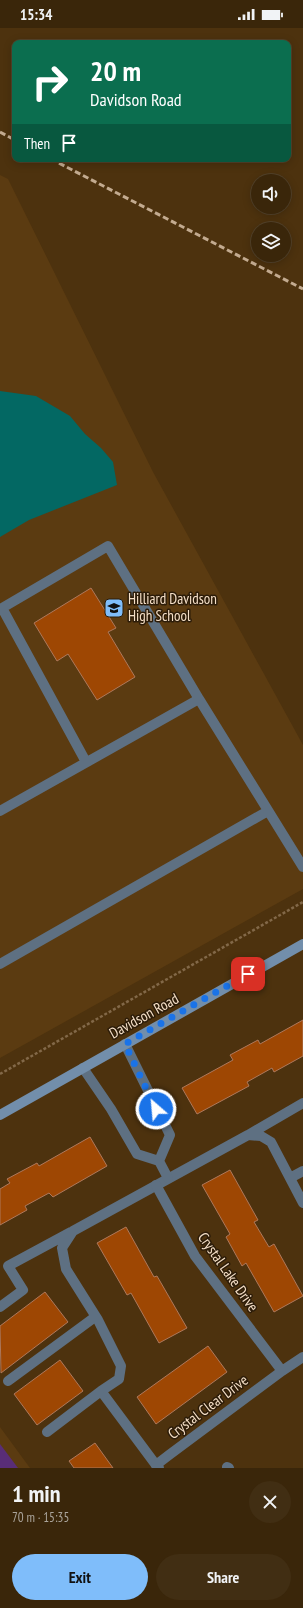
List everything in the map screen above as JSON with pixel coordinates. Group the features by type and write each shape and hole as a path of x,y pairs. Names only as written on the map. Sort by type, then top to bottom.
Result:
{"main road":[{"name":"Davidson Road","path":"0,1115 303,944"}],"street":[{"path":"86,762 2,608 108,546 303,867"},
{"path":"0,811 199,698"},
{"path":"0,964 268,811"},
{"path":"125,1044 143,1084 170,1135 159,1161"},
{"path":"83,1068 111,1109 137,1154 159,1161 168,1178"},
{"path":"0,1307 23,1290 8,1266 248,1135 303,1103"},
{"path":"248,1135 261,1136 271,1142 303,1203"},
{"path":"290,1178 303,1171"},
{"name":"Crystal Lake Drive","path":"156,1185 196,1256 282,1371"},
{"path":"47,1432 119,1379 120,1366 96,1317 66,1269 62,1248 73,1231"},
{"path":"8,1381 96,1317"},
{"name":"Crystal Clear Drive","path":"158,1467 282,1371 303,1357"},
{"path":"101,1391 158,1467"}],"path":[{"path":"0,1074 303,902"}],"shaded area":[{"name":"Hilliard Davidson High School","path":"0,175 8,179 153,472 303,745 303,889 0,1058"},
{"path":"0,1427 30,1468 0,1468"},
{"path":"0,1444 18,1468 0,1468"}],"water":[{"path":"0,391 36,396 70,416 85,434 101,448 113,462 117,485 29,520 0,537"}],"building":[{"path":"91,588 116,628 108,632 135,677 97,700 68,654 57,661 34,623"},
{"path":"303,1020 303,1056 274,1072 272,1068 247,1082 249,1086 197,1114 182,1088 233,1060 230,1055 258,1040 260,1044"},
{"path":"90,1137 107,1166 53,1197 49,1193 25,1206 27,1210 0,1225 0,1189 10,1183 7,1179 37,1163 39,1166"},
{"path":"230,1170 258,1220 254,1222 269,1247 274,1244 303,1296 274,1312 246,1263 242,1266 226,1237 230,1234 202,1185"},
{"path":"126,1227 154,1277 157,1276 187,1328 159,1343 131,1293 127,1295 97,1243"},
{"path":"45,1292 68,1322 1,1373 0,1326"},
{"path":"208,1346 227,1372 156,1424 137,1397"},
{"path":"60,1360 83,1391 37,1425 14,1394"},
{"path":"95,1443 113,1468 74,1468 69,1461"}],"railway":[{"path":"0,132 12,138"},
{"path":"57,162 303,289"}],"place":[{"name":"Hilliard Davidson High School","path":"114,608"}],"route":[{"path":"156,1109 125,1044 248,974"}]}
